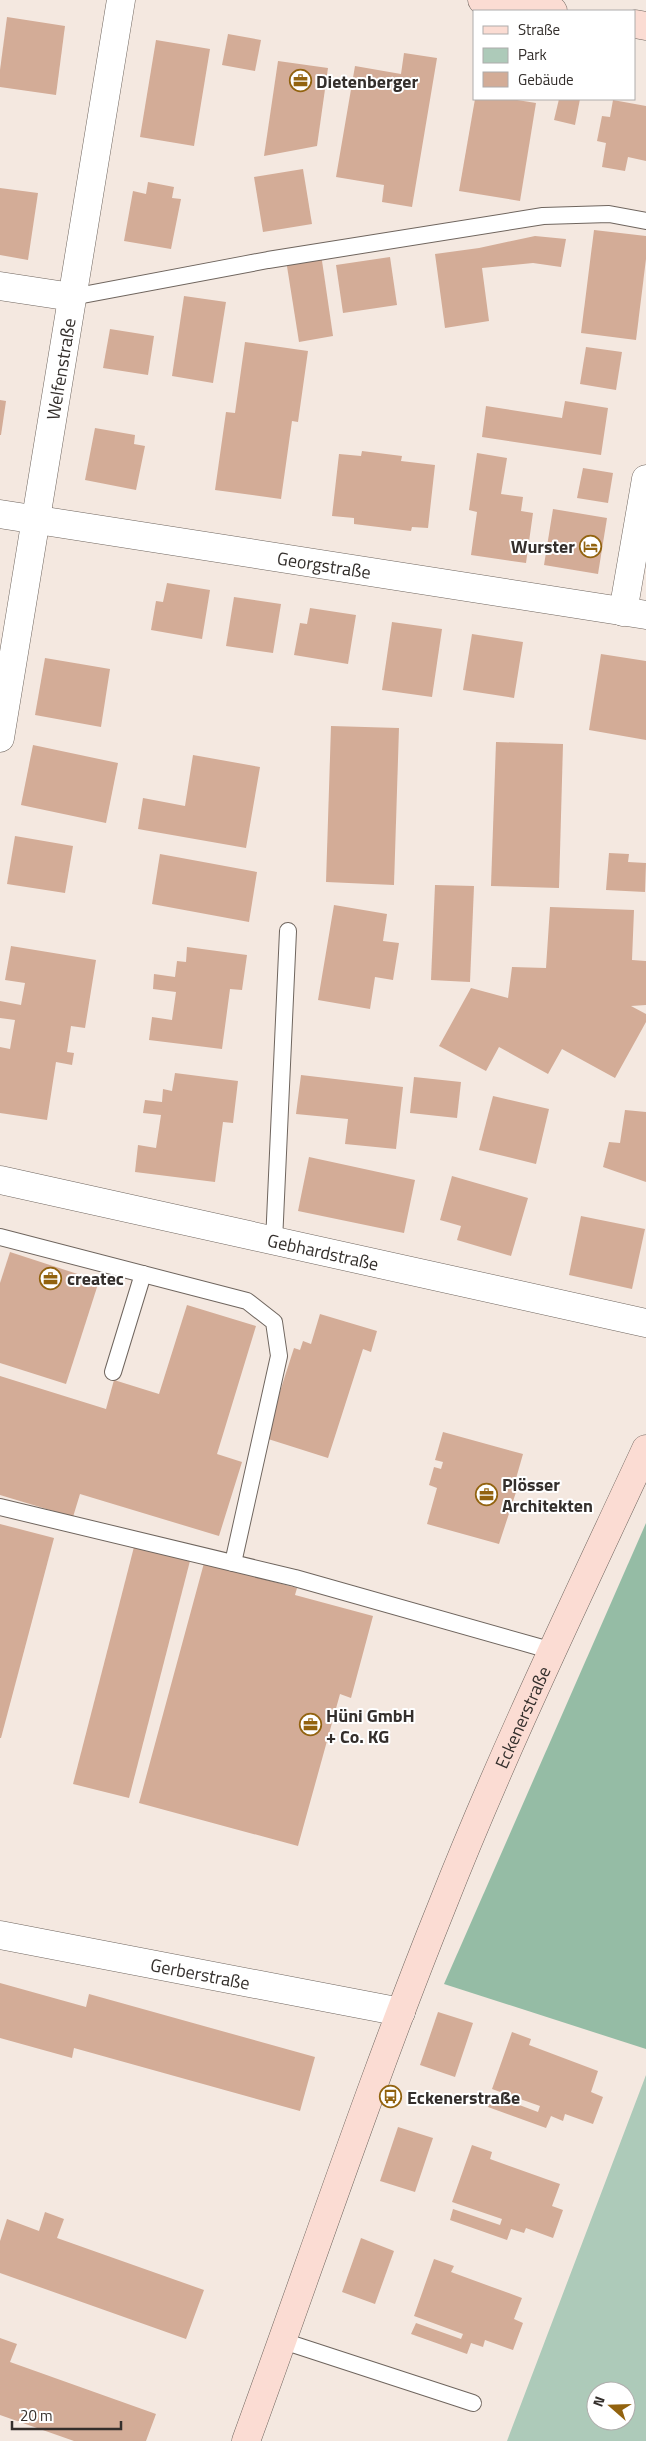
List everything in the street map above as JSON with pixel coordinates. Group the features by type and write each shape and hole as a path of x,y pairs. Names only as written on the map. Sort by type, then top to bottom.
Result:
{"main road":[{"path":"482,0 547,10"},
{"name":"Eckenerstraße","path":"246,2441 400,2012 476,1822 646,1449"}],"street":[{"name":"Welfenstraße","path":"0,738 120,0"},
{"path":"0,286 72,298"},
{"path":"635,614 646,479"},
{"name":"Georgstraße","path":"0,514 635,614"},
{"name":"Gebhardstraße","path":"0,1180 646,1323"},
{"name":"Gerberstraße","path":"0,1935 400,2012"}],"lane":[{"path":"72,298 268,260 543,216 609,214 646,220"},
{"path":"274,1242 288,931"},
{"path":"0,1237 247,1301 274,1322 279,1356 233,1563"},
{"path":"113,1372 143,1274"},
{"path":"0,1507 295,1578 553,1651"},
{"path":"282,2341 473,2403"}],"green space":[{"path":"646,1523 646,2049 444,1984"},
{"path":"646,2075 646,2441 507,2441"}],"building":[{"path":"7,17 65,26 56,95 0,87 0,70"},
{"path":"228,34 261,40 255,71 222,65"},
{"path":"156,40 210,49 194,146 140,137"},
{"path":"404,53 437,58 412,207 382,202 384,185 336,177 355,66 401,74"},
{"path":"278,61 328,68 317,146 264,156"},
{"path":"475,100 517,100 536,103 520,201 459,191"},
{"path":"559,100 580,100 575,125 554,120"},
{"path":"613,100 646,106 646,161 628,157 625,171 602,167 606,143 597,141 602,116 610,117"},
{"path":"303,169 312,224 263,232 254,177"},
{"path":"148,182 174,187 172,198 181,199 171,249 124,241 133,191 146,194"},
{"path":"0,188 38,193 28,260 0,255"},
{"path":"594,230 646,236 646,259 636,340 581,333"},
{"path":"535,236 566,239 561,267 533,263 482,268 489,321 445,328 435,254 479,248"},
{"path":"321,254 333,336 299,342 286,260"},
{"path":"390,257 397,305 343,313 336,265"},
{"path":"184,296 226,302 213,383 172,376"},
{"path":"110,329 154,336 148,375 103,368"},
{"path":"245,342 308,351 298,422 292,421 281,499 215,490 226,412 235,413"},
{"path":"586,347 622,352 616,390 580,384"},
{"path":"0,400 6,401 1,435 0,435"},
{"path":"565,401 608,408 601,455 482,437 486,406 562,418"},
{"path":"95,428 135,435 134,444 145,446 136,490 85,480"},
{"path":"362,451 402,456 401,461 435,465 428,528 412,527 411,531 354,524 354,518 332,516 339,454 361,456"},
{"path":"477,453 507,458 501,494 523,497 521,511 533,513 526,563 471,555 477,512 469,510"},
{"path":"583,468 613,473 608,503 577,498"},
{"path":"553,509 607,518 598,574 544,565"},
{"path":"167,583 210,590 202,639 151,630 156,601 163,602"},
{"path":"234,597 281,604 273,653 226,646"},
{"path":"310,608 356,615 348,664 294,655 300,623 307,624"},
{"path":"392,622 442,629 432,697 382,690"},
{"path":"472,634 523,642 514,698 463,690"},
{"path":"601,654 646,661 646,740 589,730"},
{"path":"45,658 110,669 101,727 35,715"},
{"path":"331,726 399,728 394,885 326,882"},
{"path":"496,742 563,744 559,888 491,886"},
{"path":"33,745 118,763 106,823 21,805"},
{"path":"193,755 260,767 246,848 138,829 143,798 185,806"},
{"path":"15,836 73,846 65,893 7,884"},
{"path":"609,853 629,854 628,862 646,863 645,892 606,890"},
{"path":"160,854 257,872 249,922 152,904"},
{"path":"435,885 474,886 470,982 431,980"},
{"path":"334,905 387,914 383,941 399,943 393,980 375,977 370,1009 318,1000"},
{"path":"550,907 634,910 632,960 646,961 646,1005 631,1006 646,1014 646,1022 615,1078 562,1049 548,1074 499,1047 486,1071 439,1046 471,988 508,998 512,967 546,968"},
{"path":"11,946 96,960 85,1028 71,1026 67,1052 74,1053 72,1065 56,1062 47,1120 0,1113 0,1047 10,1049 15,1020 0,1018 0,1001 21,1005 25,983 5,980"},
{"path":"187,947 247,955 242,990 230,989 222,1049 149,1040 152,1017 172,1020 176,992 153,989 154,974 175,977 177,961 186,962"},
{"path":"175,1073 238,1081 233,1123 223,1122 215,1182 135,1172 138,1145 156,1148 161,1115 143,1113 145,1100 162,1102 163,1089 172,1091"},
{"path":"301,1075 403,1087 396,1149 345,1144 348,1119 296,1114"},
{"path":"414,1077 461,1082 457,1118 410,1113"},
{"path":"493,1096 549,1109 536,1164 479,1150"},
{"path":"625,1110 646,1112 646,1182 603,1167 609,1142 620,1143"},
{"path":"309,1157 415,1180 404,1233 298,1211"},
{"path":"452,1176 528,1198 511,1256 457,1240 461,1226 440,1220"},
{"path":"581,1216 645,1229 632,1289 569,1275"},
{"path":"10,1252 99,1281 66,1384 0,1363 0,1283"},
{"path":"187,1305 256,1326 217,1454 242,1462 219,1536 80,1494 73,1517 0,1495 0,1376 106,1409 114,1380 159,1394"},
{"path":"320,1314 377,1331 371,1352 363,1349 328,1458 265,1438 294,1348 300,1350 303,1341 311,1344"},
{"path":"443,1432 523,1454 515,1482 519,1483 499,1544 427,1524 437,1488 429,1485 434,1467 441,1469 443,1462 435,1460"},
{"path":"0,1524 54,1538 1,1738 0,1738"},
{"path":"135,1543 191,1557 129,1798 73,1784"},
{"path":"204,1563 297,1588 295,1595 373,1616 351,1698 340,1694 298,1846 139,1803"},
{"path":"0,1983 86,2007 89,1994 315,2057 300,2111 74,2048 72,2058 0,2038"},
{"path":"438,2012 473,2023 455,2077 420,2065"},
{"path":"512,2032 531,2039 529,2045 598,2071 591,2092 603,2097 593,2124 565,2114 563,2121 551,2116 546,2128 488,2107 493,2095 538,2112 540,2106 492,2089"},
{"path":"398,2127 433,2138 415,2192 380,2181"},
{"path":"472,2145 492,2152 490,2159 560,2184 552,2206 563,2210 553,2238 526,2228 524,2233 511,2229 507,2240 450,2220 453,2209 500,2225 502,2219 452,2202"},
{"path":"45,2212 64,2219 57,2238 204,2290 186,2339 0,2273 0,2241 7,2219 39,2231"},
{"path":"361,2238 394,2251 375,2304 342,2292"},
{"path":"434,2259 454,2266 451,2272 522,2298 514,2319 523,2323 513,2350 485,2340 483,2347 471,2343 467,2354 411,2334 416,2323 461,2339 463,2334 414,2316"},
{"path":"0,2338 17,2344 10,2362 156,2414 146,2441 74,2441 0,2415"}],"place":[{"name":"Dietenberger","path":"300,81"},
{"name":"Wurster","path":"591,546"},
{"name":"createc","path":"51,1278"},
{"name":"Plösser Architekten","path":"486,1494"},
{"name":"Hüni GmbH + Co. KG","path":"310,1725"},
{"name":"Eckenerstraße","path":"391,2097"}]}
